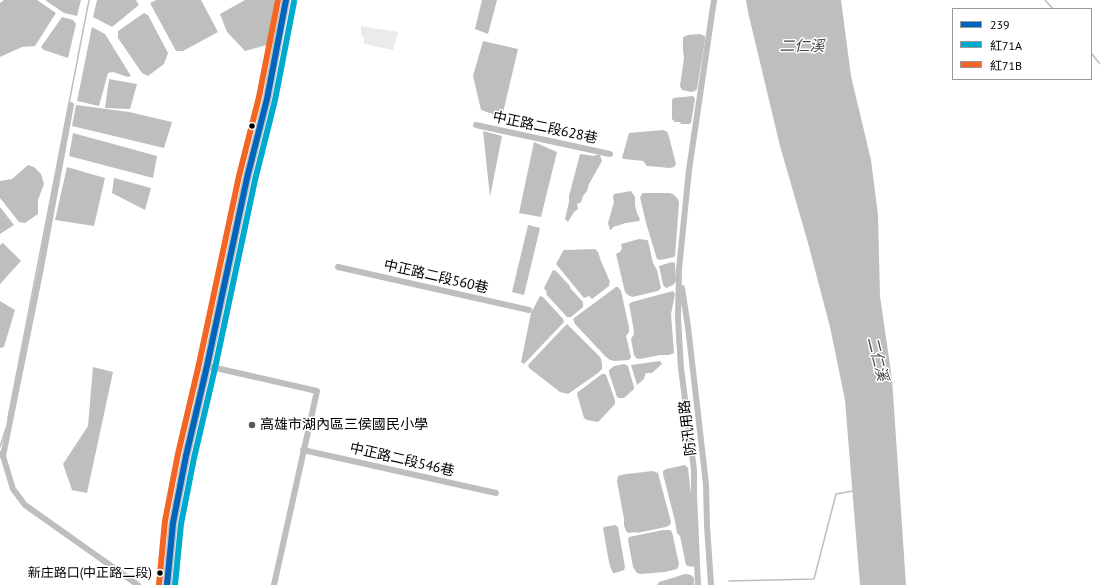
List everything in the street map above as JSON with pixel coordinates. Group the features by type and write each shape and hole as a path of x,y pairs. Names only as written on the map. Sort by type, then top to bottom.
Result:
{"main road":[{"path":"167,585 173,523 186,456 207,366 247,178 267,99 286,0"}],"street":[{"path":"698,585 694,470 680,361 678,319 679,269 689,170 714,0"},
{"path":"71,105 40,273 2,455 14,489 25,505 138,585"},
{"name":"中正路二段628巷","path":"476,125 610,154"},
{"name":"中正路二段560巷","path":"338,267 529,310"},
{"name":"防汛用路","path":"679,269 688,327 706,484 711,585"},
{"path":"207,366 317,391 274,585"},
{"name":"中正路二段546巷","path":"303,450 496,493"}],"shaded area":[{"path":"361,26 398,32 393,50 364,44 364,39 361,34"}],"water":[{"path":"4,0 37,0 56,13 35,46 22,47 0,57 0,3"},
{"path":"45,0 81,0 77,16 64,13"},
{"path":"97,0 136,0 139,5 112,27 93,17"},
{"path":"156,0 201,0 218,32 183,51 176,51 150,3"},
{"path":"245,0 275,0 267,45 245,51 227,32 220,14"},
{"path":"482,0 497,0 488,34 475,29"},
{"name":"二仁溪","path":"746,0 841,0 851,76 871,160 878,215 880,296 892,379 906,585 860,585 845,400 830,327 780,146"},
{"path":"144,13 148,15 168,53 164,64 148,76 142,73 118,38 118,31"},
{"path":"62,17 73,20 76,24 68,58 44,50 41,47"},
{"path":"92,27 105,34 131,76 128,77 113,72 108,73 99,106 77,101"},
{"path":"700,34 705,36 705,40 697,89 691,92 682,90 680,86 684,58 683,37"},
{"path":"483,41 518,49 502,117 481,110 473,76"},
{"path":"109,79 137,84 130,109 105,108"},
{"path":"693,96 695,99 691,123 681,124 680,122 675,122 672,119 673,98"},
{"path":"76,105 129,112 172,122 164,148 72,126"},
{"path":"663,130 668,133 676,164 674,167 647,166 643,161 622,158 629,133"},
{"path":"483,131 502,136 490,197"},
{"path":"73,133 157,156 153,178 69,156"},
{"path":"534,142 557,152 541,217 519,213"},
{"path":"580,154 594,156 600,155 602,161 581,202 577,204 578,209 574,212 568,222 565,219 569,196"},
{"path":"28,165 34,167 41,174 44,184 38,200 38,214 25,223 19,222 0,198 0,181 12,179"},
{"path":"67,167 105,178 94,226 55,220"},
{"path":"114,178 151,188 145,210 112,193"},
{"path":"631,191 635,197 635,205 640,219 639,221 613,227 610,230 608,223 614,202 614,194"},
{"path":"643,193 669,193 673,194 678,199 679,203 674,257 660,260 657,259 640,197"},
{"path":"0,207 14,225 0,234"},
{"path":"528,225 540,228 524,295 512,292"},
{"path":"639,239 648,241 661,288 658,291 632,297 625,292 616,254 620,252 622,248 621,244"},
{"path":"3,243 21,261 0,284 0,245"},
{"path":"595,249 598,252 610,282 609,286 592,299 589,296 584,298 556,264 564,250"},
{"path":"672,262 675,263 676,281 673,285 666,288 663,285 659,266"},
{"path":"553,270 556,271 583,302 583,307 571,317 567,317 546,294 547,293 544,288"},
{"path":"618,287 621,291 629,327 629,332 626,336 631,357 629,360 610,360 575,324 573,319"},
{"path":"673,291 675,294 671,314 674,353 640,359 636,358 631,339 634,331 629,304"},
{"path":"540,296 543,297 564,322 524,364 521,362 531,313"},
{"path":"0,301 15,310 4,347 0,348"},
{"path":"567,324 599,356 602,364 602,369 598,373 568,394 560,392 529,368 528,365"},
{"path":"660,361 662,364 652,373 646,373 644,379 637,385 631,365"},
{"path":"624,364 628,366 634,389 624,398 619,398 617,397 609,370 614,366"},
{"path":"93,367 113,372 87,493 72,490 63,464 88,426"},
{"path":"602,374 606,375 615,404 599,421 587,420 584,418 577,394"},
{"path":"685,465 688,468 693,512 695,566 693,567 686,565 680,536 677,533 663,474 663,471 666,469"},
{"path":"653,471 658,473 671,522 670,525 637,533 628,533 624,525 617,481 618,476"},
{"path":"615,525 618,527 625,567 624,570 613,573 608,557 603,528"},
{"path":"670,530 672,532 679,564 677,569 665,572 637,573 633,567 628,540 629,537"},
{"path":"685,574 691,575 694,578 694,585 657,585 659,582"}],"waterway":[{"path":"8,418 89,0"},
{"path":"1045,0 1052,8"},
{"path":"1092,54 1100,64"},
{"path":"0,447 6,428"},
{"path":"729,581 814,579 836,494 853,491"}],"transit line":[{"name":"紅71B","path":"159,584 165,521 178,454 199,364 239,176 259,97 278,0"},
{"name":"239","path":"167,585 173,523 186,456 207,366 247,178 267,99 286,0"},
{"name":"紅71A","path":"175,585 181,524 194,458 215,368 255,180 275,100 294,2"}],"place":[{"name":"高雄市湖內區三侯國民小學","path":"252,425"},
{"name":"新庄路口(中正路二段)","path":"160,573"}]}
